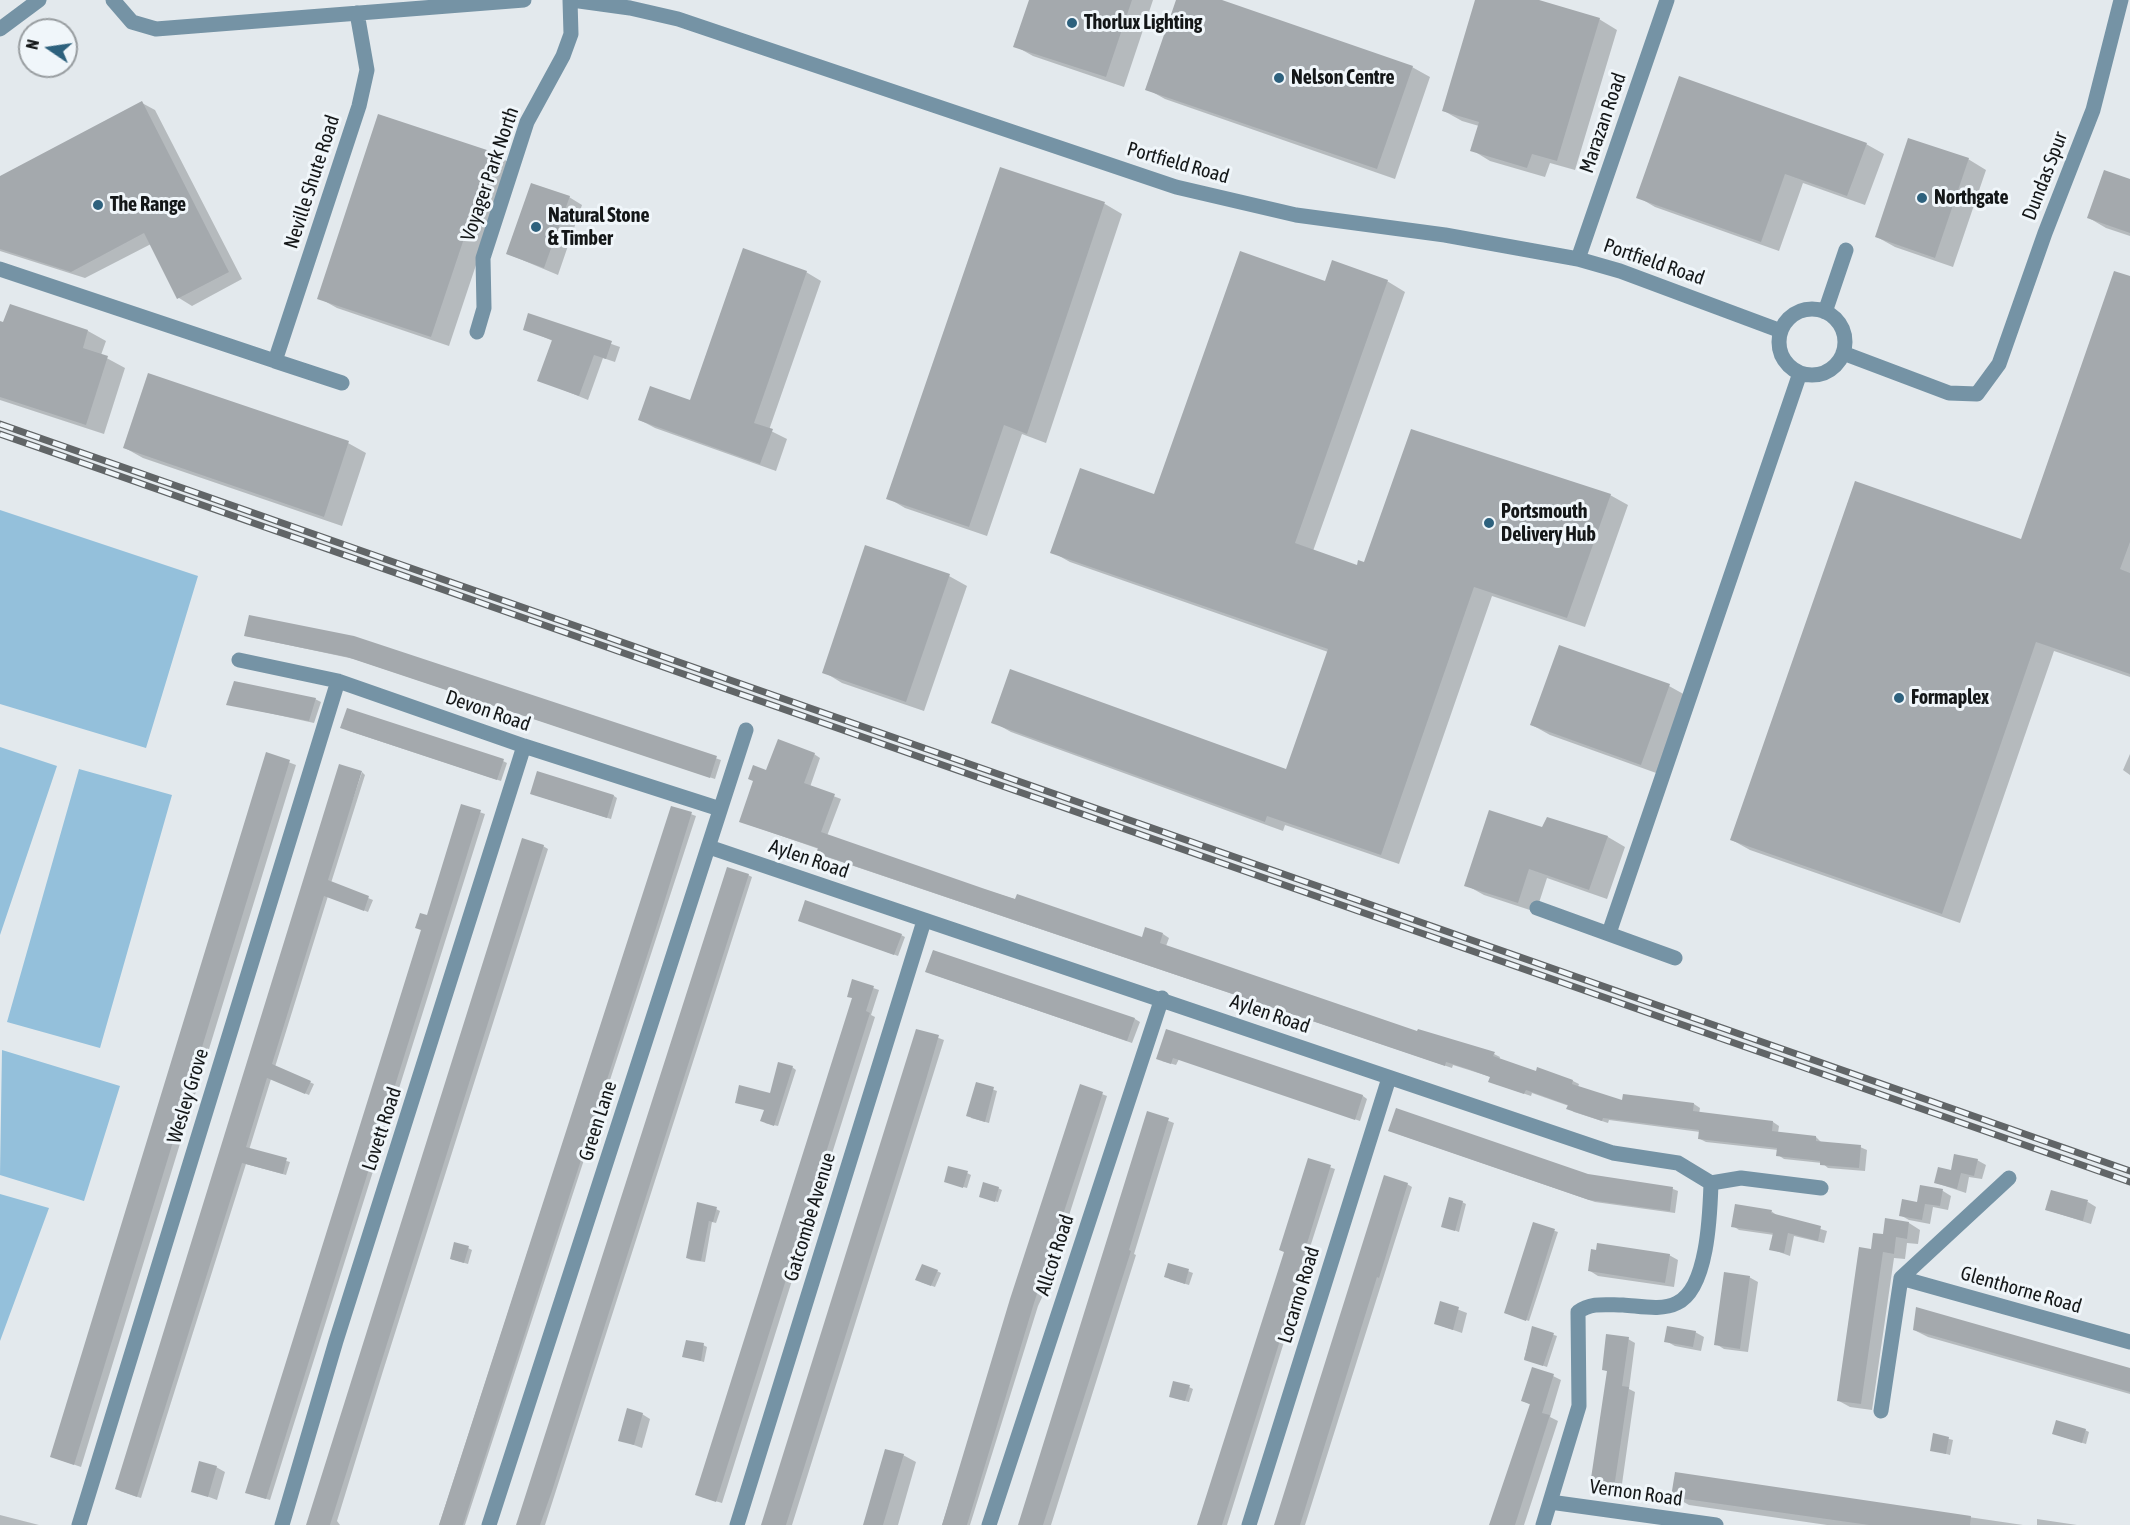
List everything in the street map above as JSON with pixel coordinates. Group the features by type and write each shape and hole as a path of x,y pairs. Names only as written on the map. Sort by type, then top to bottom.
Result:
{"street":[{"path":"0,29 39,0"},
{"path":"113,0 132,22 147,28 525,0"},
{"name":"Portfield Road","path":"571,0 630,8 678,19 1176,187 1296,216 1445,235 1578,259 1620,271 1781,331"},
{"name":"Voyager Park North","path":"477,332 484,308 483,258 527,122 563,56 571,34 571,0"},
{"name":"Marazan Road","path":"1578,259 1667,0"},
{"name":"Dundas Spur","path":"1843,353 1949,393 1977,394 1999,364 2045,233 2093,110 2121,0"},
{"name":"Neville Shute Road","path":"275,360 360,106 367,70 357,13"},
{"path":"1826,312 1846,250"},
{"path":"0,269 342,383"},
{"path":"1807,310 1826,312 1842,328 1845,339 1843,353 1838,363 1819,375 1800,373 1783,358 1779,348 1781,331 1796,314 1807,310"},
{"path":"1609,933 1800,373"},
{"name":"Devon Road","path":"239,660 338,681 524,746 720,809"},
{"name":"Wesley Grove","path":"79,1525 338,681"},
{"name":"Green Lane","path":"489,1525 746,730"},
{"name":"Lovett Road","path":"282,1525 340,1330 524,746"},
{"name":"Aylen Road","path":"709,847 924,921 1162,998 1389,1078 1613,1153 1678,1163 1711,1184"},
{"path":"1537,908 1675,958"},
{"name":"Gatcombe Avenue","path":"737,1525 924,921"},
{"name":"Allcot Road","path":"989,1525 1162,998"},
{"name":"Locarno Road","path":"1249,1525 1389,1078"},
{"path":"1543,1525 1579,1406 1578,1312 1585,1307 1600,1305 1666,1307 1679,1303 1690,1292 1699,1276 1711,1184 1741,1178 1821,1188"},
{"path":"1881,1411 1900,1278 2009,1178"},
{"name":"Glenthorne Road","path":"1900,1278 2130,1342"},
{"name":"Vernon Road","path":"1551,1502 1716,1525"}],"shaded area":[{"path":"0,510 198,576 146,748 0,704"},
{"path":"0,747 57,766 0,935"},
{"path":"79,769 172,795 100,1048 7,1022"},
{"path":"2,1050 120,1086 84,1201 0,1175"},
{"path":"0,1194 49,1208 0,1341"}],"building":[{"name":"Thorlux Lighting","path":"1029,0 1132,0 1106,77 1013,47"},
{"name":"Nelson Centre","path":"1176,0 1222,0 1413,66 1377,169 1145,90"},
{"path":"1475,0 1539,0 1600,18 1557,161 1532,154 1527,168 1470,151 1479,122 1442,111"},
{"path":"1679,76 1867,143 1847,196 1785,174 1761,242 1636,198"},
{"name":"The Range","path":"142,101 229,272 177,299 144,233 71,272 0,249 0,176"},
{"path":"378,114 493,152 431,337 317,299"},
{"name":"Northgate","path":"1908,138 1969,158 1935,258 1875,237"},
{"path":"1000,167 1105,202 1027,434 1004,425 969,527 886,499"},
{"path":"2104,170 2130,179 2130,233 2087,218"},
{"path":"531,183 570,196 544,268 506,254"},
{"path":"743,248 807,271 754,423 773,429 760,464 638,420 650,386 690,400"},
{"path":"1240,251 1325,281 1332,260 1388,280 1295,543 1357,565 1358,560 1364,562 1411,429 1611,494 1567,618 1474,587 1381,855 1267,816 1265,822 991,723 1010,669 1286,769 1328,649 1050,553 1080,468 1154,494"},
{"name":"Formaplex","path":"2114,271 2130,276 2130,542 2120,569 2130,573 2130,674 2036,642 1942,914 1730,840 1855,481 2021,539"},
{"path":"10,304 88,330 83,348 108,356 86,425 0,397 0,321 3,322"},
{"path":"528,313 612,341 606,359 594,355 579,396 537,381 552,340 523,330"},
{"path":"148,373 349,441 324,517 123,448"},
{"path":"865,545 950,574 906,702 822,673"},
{"path":"249,615 354,636 717,756 710,778 347,657 244,636"},
{"path":"1559,645 1670,684 1641,765 1530,725"},
{"path":"234,681 316,698 309,721 226,705"},
{"path":"347,708 504,759 497,780 340,728"},
{"path":"778,739 815,753 804,783 835,794 821,832 1015,899 1017,894 1142,937 1145,927 1163,933 1160,943 1417,1031 1418,1029 1495,1052 1493,1056 1536,1071 1537,1067 1573,1080 1572,1084 1622,1100 1623,1094 1694,1103 1693,1111 1773,1121 1772,1131 1816,1136 1816,1141 1861,1145 1859,1168 1820,1165 1820,1161 1776,1156 1777,1148 1698,1139 1699,1130 1603,1118 1602,1121 1566,1109 1568,1105 1526,1090 1524,1094 1488,1082 1490,1077 1468,1069 1446,1062 1445,1066 816,853 818,848 739,822 753,781 748,779 753,765 766,770"},
{"path":"266,752 290,760 74,1465 50,1457"},
{"path":"339,764 362,771 328,880 369,896 364,911 324,896 272,1064 311,1081 305,1094 267,1078 246,1147 287,1158 283,1174 242,1163 137,1497 115,1489"},
{"path":"537,771 614,795 607,818 530,794"},
{"path":"461,804 481,810 266,1499 245,1493 421,930 415,928 420,913 427,915"},
{"path":"671,806 692,812 659,919 463,1525 439,1525"},
{"path":"1489,810 1542,827 1547,817 1608,836 1589,890 1529,869 1518,903 1464,886"},
{"path":"522,838 544,845 330,1525 306,1525"},
{"path":"727,867 749,874 552,1491 540,1525 516,1525"},
{"path":"805,900 902,934 894,955 798,921"},
{"path":"933,950 1135,1018 1127,1041 925,972"},
{"path":"852,979 874,986 866,1011 870,1013 716,1502 695,1495 852,998 847,997"},
{"path":"916,1029 939,1035 925,1083 786,1525 761,1525"},
{"path":"1166,1029 1363,1095 1355,1120 1173,1058 1171,1064 1156,1059"},
{"path":"778,1062 793,1066 774,1126 760,1121 764,1110 735,1103 739,1085 770,1093"},
{"path":"976,1082 994,1087 985,1122 966,1116"},
{"path":"1080,1084 1103,1092 1098,1108 1034,1303 967,1525 942,1525 1010,1299"},
{"path":"1396,1108 1588,1174 1673,1187 1670,1211 1589,1200 1388,1131"},
{"path":"1147,1111 1169,1118 1129,1250 1131,1251 1043,1525 1018,1525"},
{"path":"1954,1154 1978,1159 1974,1176 1961,1173 1957,1189 1934,1183 1938,1167 1951,1170"},
{"path":"1308,1158 1331,1165 1302,1260 1305,1261 1222,1525 1197,1525 1284,1252 1279,1250"},
{"path":"948,1166 968,1171 963,1188 944,1182"},
{"path":"1384,1175 1408,1183 1379,1278 1377,1277 1300,1525 1274,1525"},
{"path":"983,1182 999,1187 995,1202 979,1197"},
{"path":"1920,1185 1943,1189 1940,1206 1925,1204 1922,1220 1899,1216 1902,1199 1917,1202"},
{"path":"2051,1190 2088,1200 2083,1221 2045,1210"},
{"path":"1449,1197 1463,1201 1455,1231 1441,1227"},
{"path":"697,1202 717,1207 713,1222 709,1221 701,1261 686,1258"},
{"path":"1735,1204 1772,1210 1771,1213 1821,1226 1818,1241 1788,1233 1784,1253 1769,1250 1773,1233 1731,1227"},
{"path":"1885,1218 1909,1222 1907,1239 1896,1237 1894,1254 1883,1252 1861,1404 1837,1401 1859,1247 1871,1249 1873,1233 1883,1234"},
{"path":"1533,1222 1555,1229 1526,1321 1504,1313"},
{"path":"454,1242 469,1246 464,1263 450,1259"},
{"path":"1597,1243 1670,1254 1665,1283 1588,1271 1591,1249 1596,1250"},
{"path":"1168,1263 1189,1269 1185,1284 1164,1277"},
{"path":"922,1264 938,1270 931,1286 915,1280"},
{"path":"1724,1272 1750,1276 1740,1349 1714,1345"},
{"path":"1440,1301 1459,1307 1453,1330 1434,1324"},
{"path":"1916,1307 2130,1368 2130,1392 1913,1330"},
{"path":"1532,1326 1554,1333 1543,1366 1524,1360"},
{"path":"1667,1326 1696,1331 1693,1347 1664,1342"},
{"path":"1606,1334 1629,1337 1622,1386 1629,1387 1614,1488 1590,1485 1607,1371 1602,1370"},
{"path":"686,1340 704,1343 701,1361 682,1357"},
{"path":"1532,1367 1554,1374 1542,1413 1550,1415 1515,1525 1489,1525 1530,1404 1521,1401"},
{"path":"1173,1381 1190,1385 1185,1401 1169,1397"},
{"path":"627,1408 643,1413 634,1445 618,1441"},
{"path":"2056,1420 2086,1429 2082,1443 2052,1434"},
{"path":"1933,1433 1949,1437 1946,1454 1930,1451"},
{"path":"885,1449 904,1454 883,1525 863,1525"},
{"path":"199,1461 217,1466 208,1497 191,1492"},
{"path":"1675,1472 1971,1516 1970,1525 1869,1525 1671,1497"}],"railway":[{"path":"0,424 2130,1171"},
{"path":"0,434 2130,1182"}],"place":[{"name":"Thorlux Lighting","path":"1072,23"},
{"name":"Nelson Centre","path":"1279,78"},
{"name":"Northgate","path":"1922,198"},
{"name":"The Range","path":"98,205"},
{"name":"Natural Stone & Timber","path":"536,227"},
{"name":"Portsmouth Delivery Hub","path":"1489,523"},
{"name":"Formaplex","path":"1899,698"}]}
